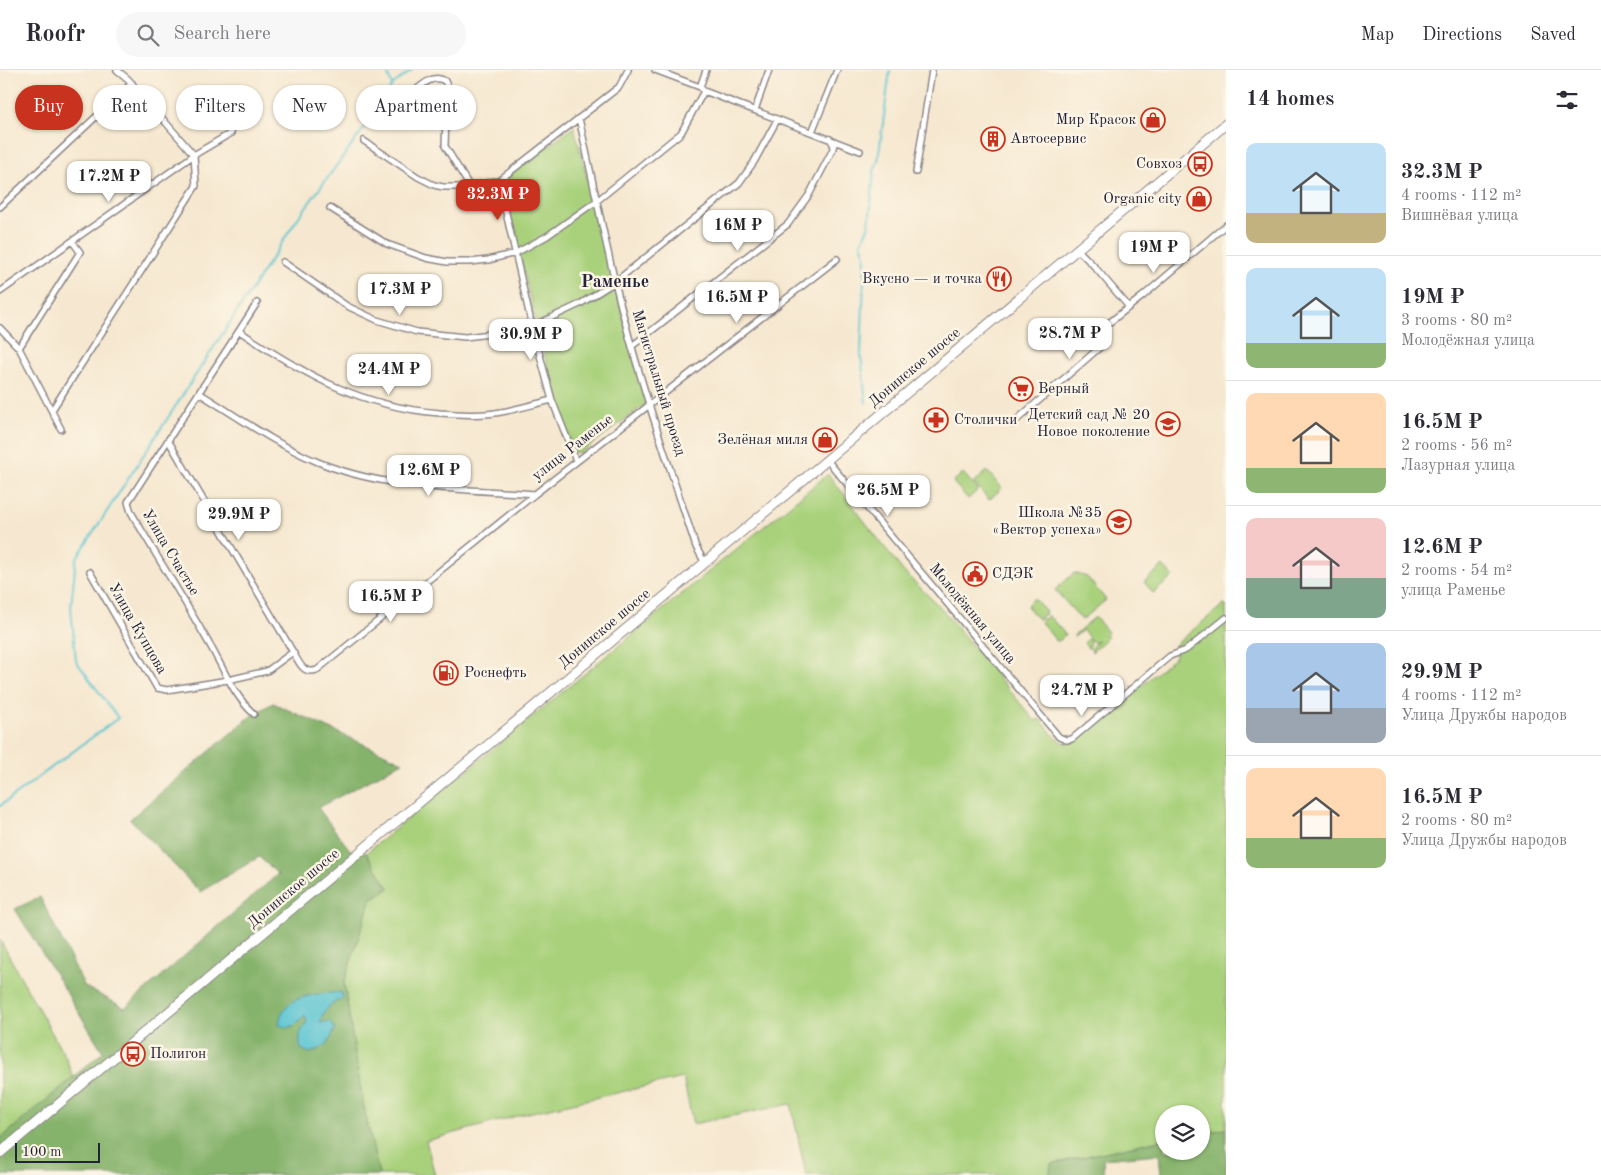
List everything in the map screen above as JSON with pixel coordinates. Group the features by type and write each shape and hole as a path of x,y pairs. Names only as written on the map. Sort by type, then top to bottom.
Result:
{"main road":[{"name":"Донинское шоссе","path":"0,1153 1226,124"}],"street":[{"path":"52,410 196,186 194,155 132,83 118,70"},
{"path":"364,141 428,182 443,187 470,187 493,181 497,182 619,87 628,70"},
{"path":"655,70 777,120 860,151"},
{"path":"330,208 387,244 426,258 447,262 470,262 516,253 547,236 598,200 681,133 702,89 706,70"},
{"path":"755,110 769,70"},
{"path":"812,132 837,70"},
{"path":"916,172 932,70"},
{"path":"423,85 431,79 438,78 445,81 447,85"},
{"path":"0,207 132,83"},
{"name":"Магистральный проезд","path":"579,118 615,282 632,346 696,547 705,563"},
{"path":"283,262 347,306 377,320 417,332 465,337 525,330 580,304 615,282 739,183 754,162 777,120"},
{"path":"446,130 445,146 470,187"},
{"path":"0,292 194,155 231,133"},
{"path":"632,346 788,224 808,195 832,151 834,145 830,139"},
{"path":"497,182 501,191 532,326 552,400 576,461"},
{"path":"1012,424 1099,348 1102,344 1100,330 1226,225"},
{"path":"19,348 80,252 72,241"},
{"path":"1077,249 1129,307"},
{"name":"улица Раменье","path":"199,393 269,438 318,462 347,472 374,480 403,484 535,494 837,259"},
{"name":"Улица Счастье","path":"254,714 245,706 228,680 212,648 130,512 128,502 257,303"},
{"path":"0,328 19,348 61,429"},
{"path":"239,331 309,375 343,390 389,406 465,415 500,412 552,400"},
{"path":"168,440 293,652 306,671 311,672 317,670 535,494"},
{"name":"Молодёжная улица","path":"827,460 1059,737 1064,740 1072,739 1170,656 1186,650 1226,618"},
{"name":"Улица Купцова","path":"90,572 157,688 167,690 228,680"},
{"path":"228,680 267,671 293,652"}],"green space":[{"path":"574,127 646,404 580,453 574,452 556,401 501,181"},
{"path":"987,471 1002,488 989,500 974,483"},
{"path":"963,473 978,490 968,499 953,482"},
{"path":"828,474 903,571 941,608 1035,721 1041,720 1055,737 1064,742 1074,742 1127,698 1130,698 1134,692 1173,659 1175,656 1175,645 1224,604 1226,605 1226,1129 1210,1132 1210,1105 1155,1105 1155,1141 1051,1164 1050,1175 806,1175 791,1104 693,1124 683,1078 528,1113 426,1141 435,1175 379,1175 363,1103 344,983 371,899 389,888 366,853"},
{"path":"1163,566 1173,577 1153,593 1144,582"},
{"path":"1074,573 1087,577 1106,600 1082,620 1055,590"},
{"path":"1033,599 1046,612 1040,619 1027,606"},
{"path":"1047,616 1065,634 1059,641 1056,641 1041,622"},
{"path":"1094,618 1108,632 1105,636 1108,637 1092,652 1091,648 1098,640 1094,643 1090,639 1089,649 1084,643 1089,638 1083,630 1074,637"},
{"path":"273,703 403,762 318,808 350,850 366,853 389,888 371,899 344,983 363,1103 379,1175 0,1175 0,1139 103,1052 15,909 40,897 85,987 125,1008 278,874 259,857 200,892 130,819 251,716"},
{"path":"0,940 66,1058 77,1088 0,1147"},
{"path":"1226,1129 1226,1175 1161,1175 1160,1160 1210,1160 1210,1132"},
{"path":"1155,1141 1155,1154 1103,1159 1104,1175 1050,1175 1051,1164"}],"water":[{"path":"341,992 343,998 328,1008 321,1018 320,1023 329,1021 335,1029 329,1042 320,1049 310,1053 301,1049 300,1035 307,1022 305,1015 295,1025 288,1028 279,1025 281,1015 293,1001 311,995"}],"waterway":[{"path":"0,806 118,718 76,661 71,607 76,559 298,218 384,101 392,85 386,70"},
{"path":"392,85 412,70"},
{"path":"866,403 861,354 865,255 861,244 869,225 874,171 878,161 890,70"}],"place":[{"name":"Мир Красок","path":"1153,120"},
{"name":"Автосервис","path":"993,139"},
{"name":"Совхоз","path":"1200,164"},
{"name":"Organic city","path":"1199,199"},
{"name":"Вкусно — и точка","path":"999,279"},
{"name":"Верный","path":"1021,389"},
{"name":"Столички","path":"936,420"},
{"name":"Детский сад № 20 Новое поколение","path":"1168,424"},
{"name":"Зелёная миля","path":"825,440"},
{"name":"Школа №35 «Вектор успеха»","path":"1119,522"},
{"name":"СДЭК","path":"975,574"},
{"name":"Роснефть","path":"446,673"},
{"name":"Полигон","path":"133,1054"}],"district":[{"name":"Раменье","path":"615,282"}]}
